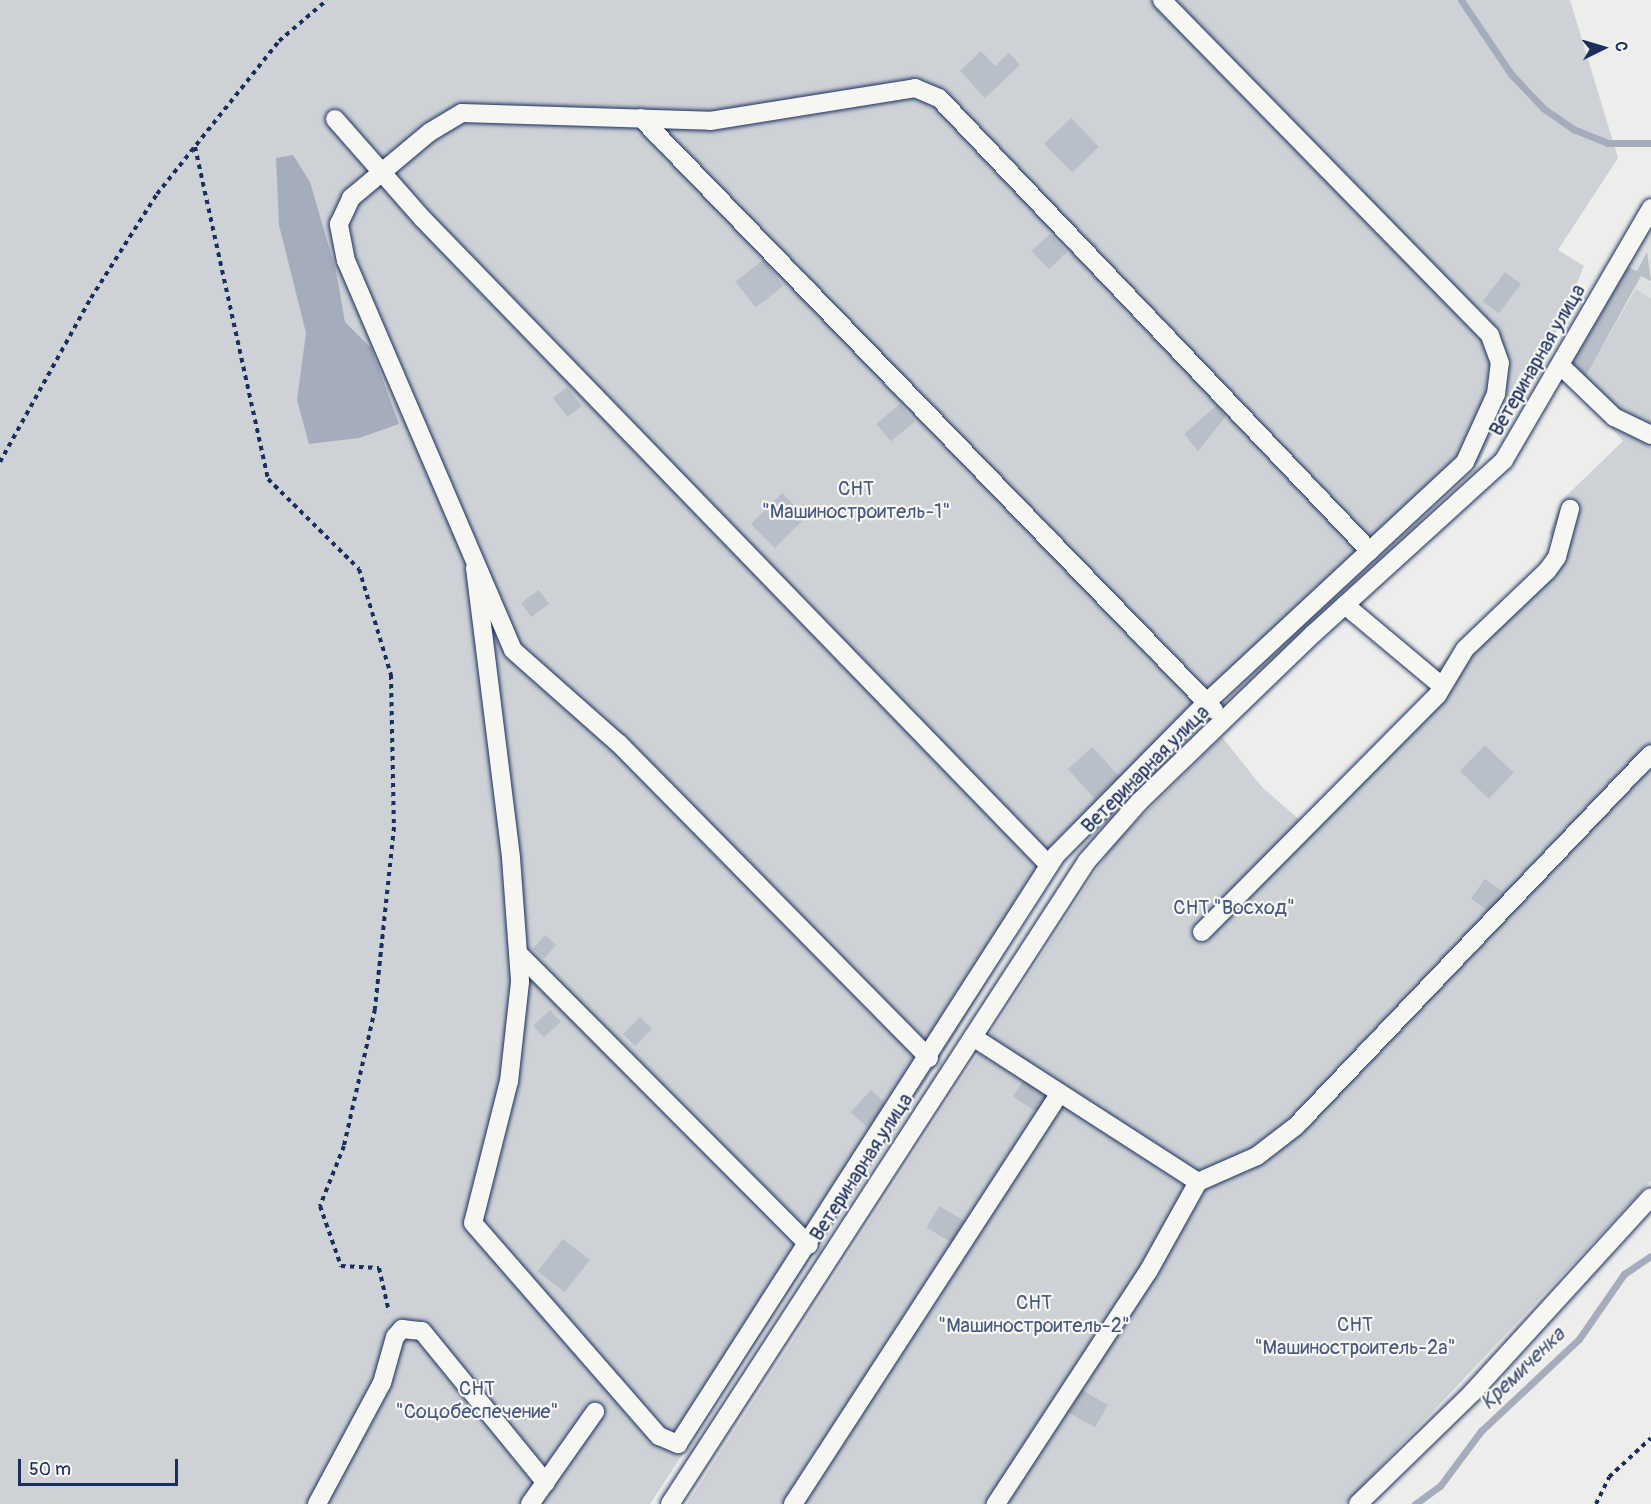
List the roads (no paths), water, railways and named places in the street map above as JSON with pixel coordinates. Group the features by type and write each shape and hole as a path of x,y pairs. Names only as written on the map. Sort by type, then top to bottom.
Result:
{"street":[{"path":"475,568 518,953 509,1081 473,1223 659,1436 669,1443 684,1439 929,1058 1049,865 1207,702 1473,450 1500,377 1497,349 1162,0"},
{"path":"929,1058 618,743 526,665 500,630 341,241 341,210 430,132 462,113 732,119 915,88 939,98 1370,550"},
{"path":"641,118 1224,720"},
{"path":"334,119 381,173 1049,865"},
{"name":"Ветеринарная улица","path":"670,1504 973,1037 1110,832 1345,605 1504,460 1649,218"},
{"path":"1561,366 1614,417 1651,435"},
{"path":"1202,932 1443,686 1465,649 1547,571 1563,540 1570,509"},
{"path":"1345,605 1443,686"},
{"path":"996,1504 1149,1270 1198,1182 1257,1156 1296,1126 1651,754"},
{"path":"518,953 809,1245"},
{"path":"973,1037 1198,1182"},
{"path":"793,1504 1060,1093"},
{"path":"1358,1504 1472,1393 1651,1197"},
{"path":"317,1504 382,1383 394,1337 402,1329 422,1331 546,1483"},
{"path":"530,1504 595,1412"}],"water":[{"path":"293,155 310,182 336,271 345,322 371,348 399,424 359,438 309,444 297,400 306,333 279,225 276,158"}],"waterway":[{"path":"1461,0 1511,74 1543,108 1573,129 1607,143 1651,143"},
{"name":"Кремиченка","path":"1415,1504 1440,1486 1481,1431 1579,1339 1624,1274 1651,1256"}],"park label":[{"name":"СНТ \"Машиностроитель-1\"","path":"856,500"},
{"name":"СНТ \"Восход\"","path":"1234,907"},
{"name":"СНТ \"Машиностроитель-2\"","path":"1034,1314"},
{"name":"СНТ \"Машиностроитель-2а\"","path":"1355,1336"},
{"name":"СНТ \"Соцобеспечение\"","path":"477,1400"}]}
